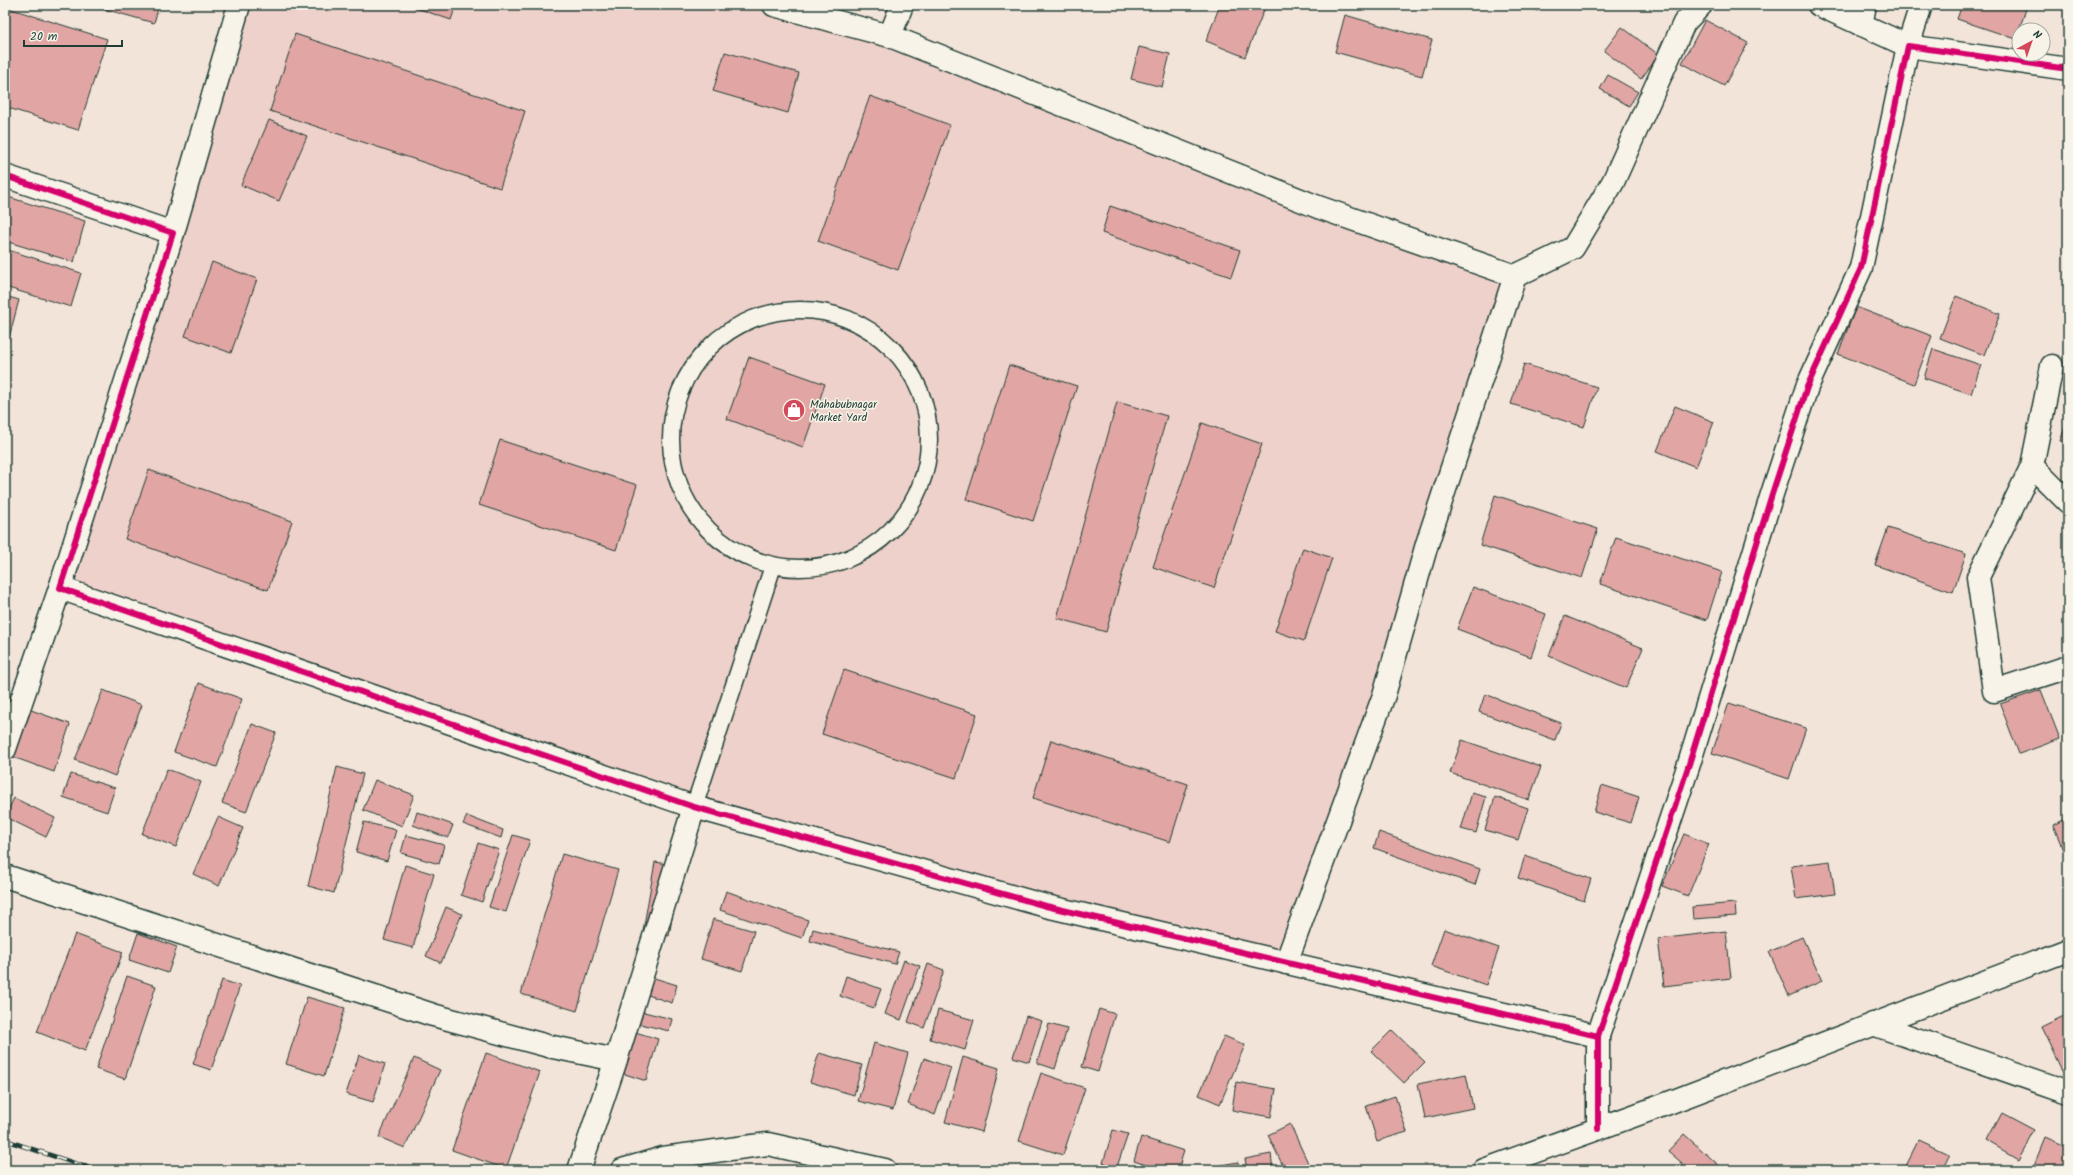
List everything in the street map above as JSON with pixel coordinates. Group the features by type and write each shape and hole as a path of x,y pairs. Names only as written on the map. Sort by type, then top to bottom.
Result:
{"street":[{"path":"5,748 60,588 173,233 239,5"},
{"path":"774,5 890,36 1318,207 1515,276 1572,248 1613,182 1684,23 1701,5"},
{"path":"890,36 902,5"},
{"path":"1818,5 1863,15 1908,46 2068,68"},
{"path":"1598,1129 1598,1036 1689,764 1772,494 1807,388 1861,268 1908,46 1921,5"},
{"path":"5,176 173,233"},
{"path":"1286,963 1384,695 1427,544 1515,276"},
{"path":"2052,366 2032,466 1978,577 1994,691 2068,667"},
{"path":"2032,466 2068,502"},
{"path":"60,588 694,807 1046,906 1598,1036"},
{"path":"579,1170 616,1060 694,807"},
{"path":"5,876 433,1015 548,1046 616,1060"},
{"path":"1484,1170 1598,1129 2068,950"},
{"path":"1873,1024 2068,1092"},
{"path":"622,1170 663,1158 768,1144 885,1170"}],"lane":[{"path":"807,308 848,318 885,340 913,373 928,413 930,456 917,497 892,532 857,556 816,568 773,566 733,550 700,522 678,485 670,442 675,400 694,362 725,332 764,313 807,308"},
{"path":"694,807 773,566"}],"shaded area":[{"name":"Mahabubnagar Market Yard","path":"239,5 774,5 1515,276 1286,963 694,807 60,588"}],"building":[{"path":"90,5 159,5 154,23"},
{"path":"408,5 456,5 451,20"},
{"path":"1220,5 1266,5 1245,57 1206,41"},
{"path":"1524,5 1541,5 1538,11"},
{"path":"1962,5 2027,6 2022,22 2011,22 2011,37 1957,19"},
{"path":"5,7 107,39 78,130 5,107"},
{"path":"1345,15 1432,40 1422,76 1335,52"},
{"path":"1705,20 1748,43 1724,86 1682,63"},
{"path":"1622,27 1659,55 1641,79 1604,51"},
{"path":"295,34 525,111 500,188 270,111"},
{"path":"1139,47 1170,54 1162,87 1131,79"},
{"path":"725,52 799,73 788,113 713,91"},
{"path":"1608,75 1638,92 1629,106 1600,89"},
{"path":"870,96 950,125 898,270 818,241"},
{"path":"269,120 307,136 279,201 241,185"},
{"path":"5,196 85,221 74,262 5,241"},
{"path":"1110,206 1240,250 1231,277 1102,233"},
{"path":"5,249 81,273 71,307 5,287"},
{"path":"212,262 257,279 231,353 185,336"},
{"path":"5,296 19,300 6,349 5,349"},
{"path":"1956,296 2000,314 1984,355 1940,338"},
{"path":"1856,307 1932,336 1914,384 1838,354"},
{"path":"1933,349 1981,365 1971,394 1924,378"},
{"path":"749,357 825,384 803,447 727,419"},
{"path":"1524,364 1597,387 1584,427 1511,404"},
{"path":"1009,365 1077,386 1033,521 966,499"},
{"path":"1117,402 1167,416 1106,632 1057,618"},
{"path":"1675,406 1714,422 1696,467 1657,451"},
{"path":"2068,420 2068,444 2060,441"},
{"path":"1202,423 1262,444 1214,588 1153,567"},
{"path":"500,440 637,485 616,550 479,505"},
{"path":"149,470 292,521 268,590 125,539"},
{"path":"1495,495 1598,529 1582,578 1480,545"},
{"path":"1888,528 1966,554 1953,592 1875,565"},
{"path":"1616,537 1722,572 1707,620 1600,584"},
{"path":"1303,548 1332,558 1304,641 1275,631"},
{"path":"1473,587 1546,614 1531,657 1457,629"},
{"path":"1565,616 1643,648 1626,688 1549,656"},
{"path":"844,670 977,714 956,778 822,734"},
{"path":"199,683 242,699 217,767 174,752"},
{"path":"103,690 142,705 115,776 75,760"},
{"path":"2041,690 2060,739 2019,754 2000,704"},
{"path":"1485,694 1561,723 1555,740 1479,712"},
{"path":"1729,703 1806,728 1789,779 1712,753"},
{"path":"31,710 70,724 54,772 13,757"},
{"path":"252,724 276,733 246,812 222,803"},
{"path":"1051,740 1188,784 1170,842 1033,798"},
{"path":"1462,740 1541,767 1529,800 1450,773"},
{"path":"337,767 363,774 334,893 308,886"},
{"path":"167,769 201,782 176,847 142,834"},
{"path":"71,774 115,788 107,812 63,797"},
{"path":"375,780 414,795 402,826 363,810"},
{"path":"1602,785 1639,797 1631,823 1594,812"},
{"path":"1472,793 1486,797 1476,833 1461,829"},
{"path":"1495,797 1528,808 1518,840 1485,830"},
{"path":"14,798 55,818 46,837 5,817"},
{"path":"417,812 453,825 448,838 413,825"},
{"path":"467,816 503,830 501,838 463,824"},
{"path":"218,817 243,828 219,886 193,874"},
{"path":"2068,818 2068,861 2053,825"},
{"path":"364,822 396,830 387,861 356,852"},
{"path":"1379,832 1480,869 1475,885 1374,848"},
{"path":"1684,834 1709,844 1688,896 1662,886"},
{"path":"406,835 444,845 439,864 401,853"},
{"path":"513,835 530,840 506,912 489,907"},
{"path":"478,843 499,850 482,902 461,895"},
{"path":"562,854 618,870 577,1011 521,994"},
{"path":"1525,856 1591,879 1584,901 1518,878"},
{"path":"1830,861 1835,894 1796,899 1791,866"},
{"path":"655,862 681,866 669,936 643,931"},
{"path":"405,865 434,874 413,948 384,940"},
{"path":"726,891 808,920 802,938 720,910"},
{"path":"1735,903 1736,916 1693,919 1692,907"},
{"path":"446,907 462,914 441,963 426,956"},
{"path":"713,919 754,931 742,971 701,959"},
{"path":"813,929 899,952 895,964 810,941"},
{"path":"1444,929 1499,948 1486,985 1431,966"},
{"path":"1726,931 1731,978 1664,986 1658,939"},
{"path":"138,933 177,947 168,973 129,960"},
{"path":"75,934 123,952 85,1051 37,1032"},
{"path":"1802,937 1822,981 1789,996 1769,952"},
{"path":"904,960 920,966 901,1020 885,1014"},
{"path":"928,964 944,970 924,1028 908,1022"},
{"path":"635,972 677,985 672,1003 630,989"},
{"path":"127,976 156,986 125,1079 96,1069"},
{"path":"846,976 881,989 874,1008 840,996"},
{"path":"222,980 240,986 211,1070 193,1064"},
{"path":"307,997 345,1008 324,1076 286,1064"},
{"path":"632,1009 672,1019 669,1031 629,1021"},
{"path":"1099,1009 1115,1014 1098,1072 1082,1067"},
{"path":"938,1010 974,1020 965,1050 930,1039"},
{"path":"2068,1014 2068,1078 2066,1079 2041,1027"},
{"path":"1026,1016 1042,1021 1029,1062 1013,1057"},
{"path":"1049,1024 1067,1029 1055,1069 1037,1063"},
{"path":"1392,1030 1425,1062 1404,1083 1371,1051"},
{"path":"632,1031 658,1039 646,1081 619,1072"},
{"path":"1224,1036 1245,1045 1220,1104 1199,1095"},
{"path":"874,1043 908,1053 893,1110 858,1101"},
{"path":"486,1053 540,1072 506,1169 452,1150"},
{"path":"819,1053 862,1065 854,1095 810,1082"},
{"path":"359,1055 385,1064 373,1102 346,1094"},
{"path":"963,1057 999,1068 982,1132 945,1122"},
{"path":"414,1058 440,1070 405,1148 379,1137"},
{"path":"924,1058 951,1068 935,1115 908,1104"},
{"path":"1041,1073 1085,1088 1063,1155 1019,1141"},
{"path":"1466,1074 1473,1108 1425,1118 1418,1084"},
{"path":"1236,1082 1276,1089 1271,1117 1232,1110"},
{"path":"1395,1096 1407,1132 1377,1141 1366,1106"},
{"path":"2002,1113 2034,1130 2018,1159 1987,1141"},
{"path":"1290,1124 1309,1165 1299,1170 1285,1170 1268,1135"},
{"path":"1113,1130 1128,1134 1117,1167 1103,1163"},
{"path":"1684,1134 1724,1170 1690,1170 1668,1151"},
{"path":"1141,1137 1184,1151 1178,1170 1161,1170 1134,1161"},
{"path":"2045,1138 2068,1148 2068,1170 2032,1170"},
{"path":"1919,1140 1949,1154 1941,1170 1904,1170"},
{"path":"1271,1154 1273,1170 1247,1170 1245,1159"},
{"path":"1238,1162 1239,1170 1215,1170 1215,1166"}],"railway":[{"path":"5,1140 95,1170"}],"cycle path":[{"path":"1598,1036 1689,764 1772,494 1807,387 1861,268 1908,46 2068,69"},
{"path":"5,176 173,233 60,588 694,807 1046,906 1598,1036 1598,1129"}],"place":[{"name":"Mahabubnagar Market Yard","path":"794,410"}]}
